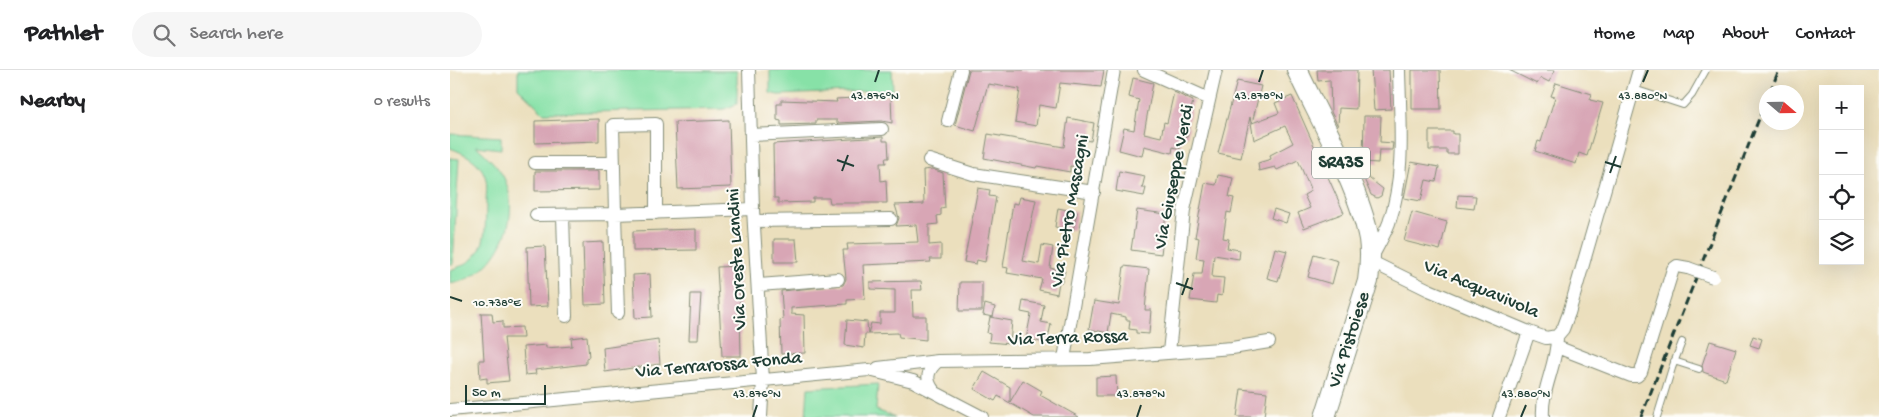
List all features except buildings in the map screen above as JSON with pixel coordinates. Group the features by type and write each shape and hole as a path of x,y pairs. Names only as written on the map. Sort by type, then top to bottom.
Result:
{"main road":[{"name":"SR435","path":"1297,70 1353,192 1369,239 1370,261"},
{"name":"Via Pistoiese","path":"1325,417 1359,315 1368,281 1370,261"}],"street":[{"name":"Via Oreste Landini","path":"749,70 754,215 763,380 761,417"},
{"path":"948,121 961,70"},
{"name":"Via Pietro Mascagni","path":"1064,359 1114,70"},
{"path":"1144,70 1209,99"},
{"name":"Via Giuseppe Verdi","path":"1169,352 1182,223 1216,70"},
{"path":"1370,261 1389,222 1398,186 1401,160 1399,70"},
{"path":"1543,417 1544,394 1557,341 1569,313 1639,70"},
{"path":"618,313 613,124 656,124 656,212"},
{"path":"751,135 882,129"},
{"path":"929,160 972,174 1094,192"},
{"path":"535,163 614,163"},
{"path":"536,215 656,212 891,219"},
{"path":"563,215 566,316"},
{"name":"Via Acquavivola","path":"1370,261 1429,290 1528,332 1557,341 1631,376 1637,376 1641,372 1673,269 1677,266 1688,268 1713,277"},
{"path":"759,285 838,279"},
{"path":"1499,417 1528,332"},
{"name":"Via Terra Rossa","path":"869,370 938,362 1090,359 1232,348 1268,342"},
{"path":"934,391 928,378 930,369 938,362"},
{"name":"Via Terrarossa Fonda","path":"450,410 869,370 913,381 982,417"}],"lane":[{"path":"1634,89 1684,105 1706,70"},
{"path":"1657,417 1682,342"},
{"path":"1674,362 1699,369"}],"green space":[{"path":"518,70 737,71 737,104 724,109 544,113 518,88"},
{"path":"770,70 892,70 893,90 778,95 770,93"},
{"path":"450,134 501,137 501,149 476,146 502,174 509,194 510,211 508,228 492,258 480,270 466,279 450,284 450,270 472,260 482,245 487,186 483,171 479,166 466,155 450,148"},
{"path":"450,158 459,159 453,264 450,264"},
{"path":"878,384 876,410 895,417 806,417 808,388"}],"railway":[{"path":"1773,85 1779,70"},
{"path":"1641,417 1759,119"}]}
